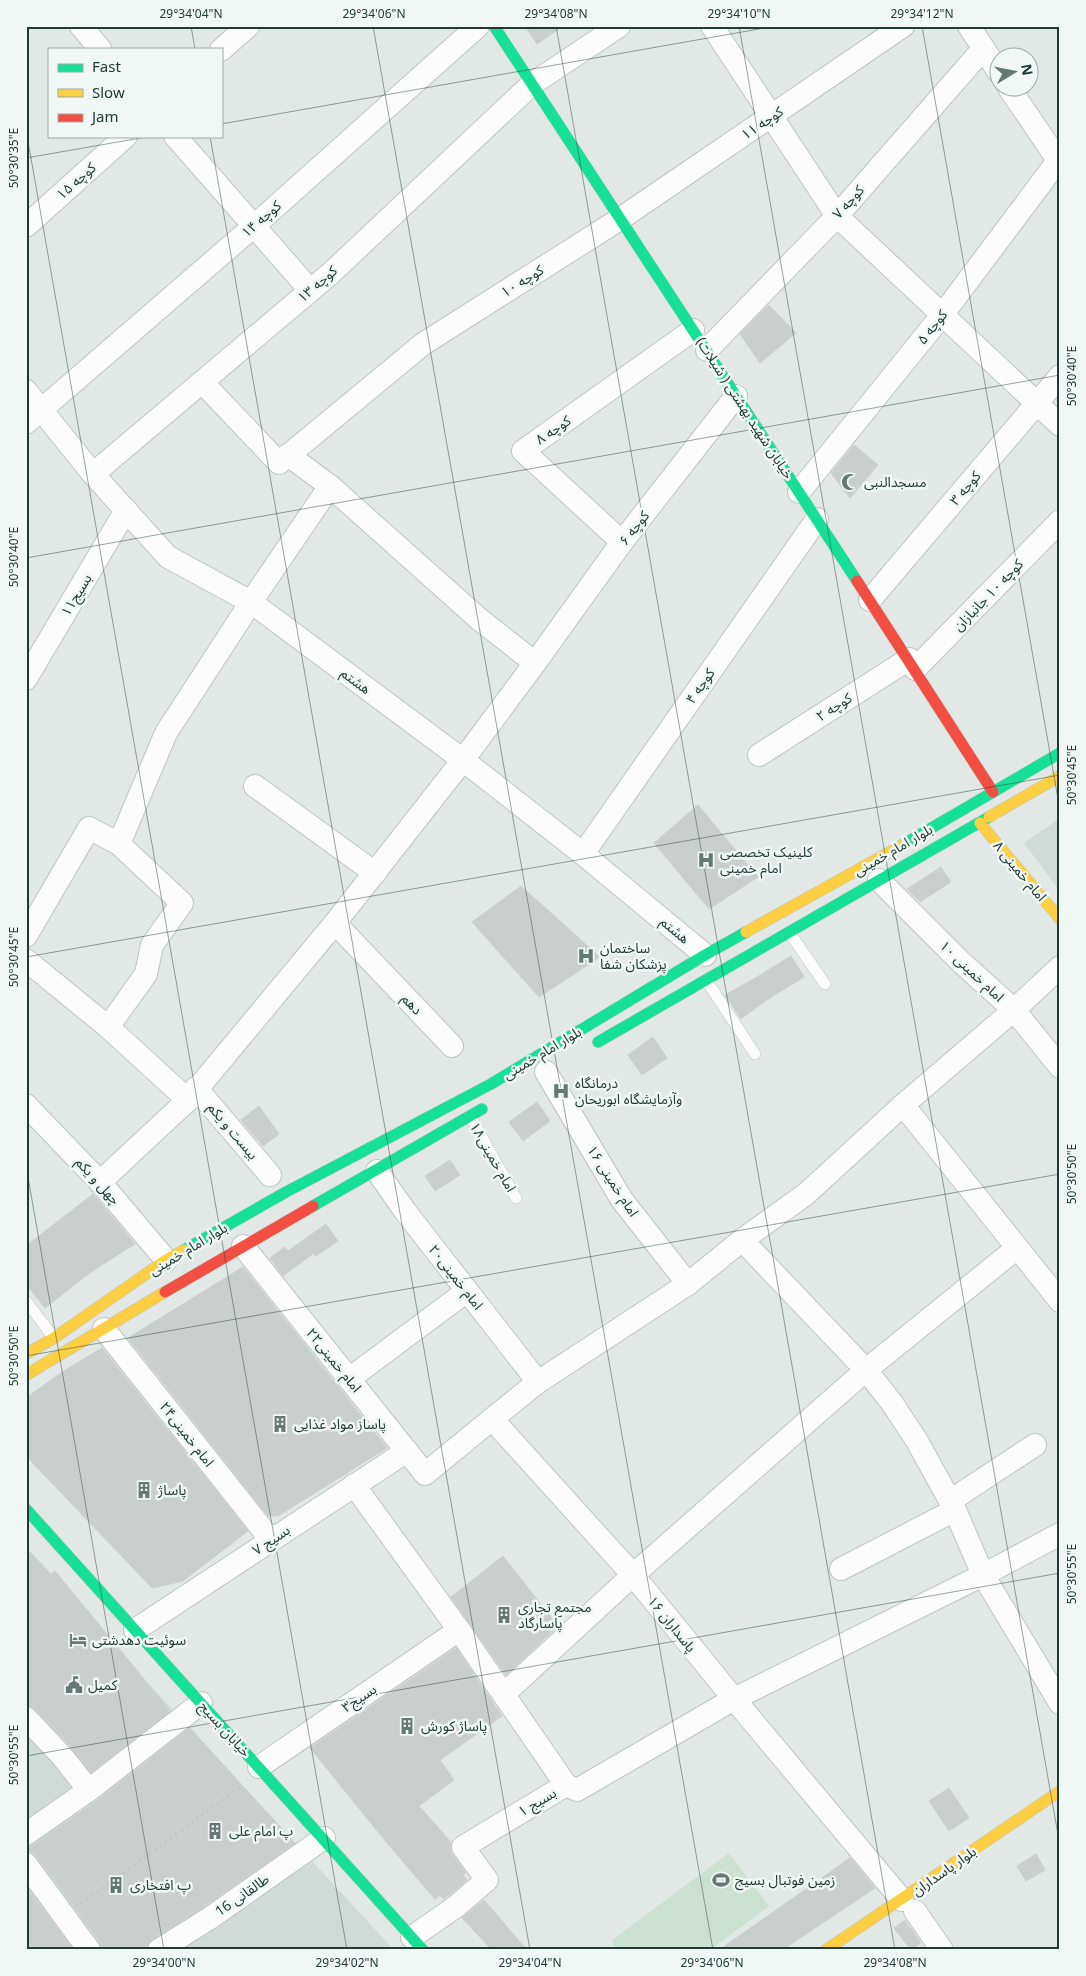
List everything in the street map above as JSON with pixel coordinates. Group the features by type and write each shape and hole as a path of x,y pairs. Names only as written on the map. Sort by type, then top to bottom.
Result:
{"main road":[{"name":"خیابان شهید بهشتی ( شیلات)","path":"494,26 800,492 993,792"},
{"name":"بلوار امام خمینی","path":"26,1375 104,1329 286,1192 491,1084 705,955 851,875 1060,753"},
{"name":"بلوار امام خمینی","path":"588,1048 705,978 789,932 1060,776"},
{"name":"امام خمینی ۸","path":"980,823 1060,919"},
{"name":"بلوار امام خمینی","path":"26,1354 54,1338 166,1260 243,1246 494,1102"},
{"name":"خیابان بسیج","path":"26,1510 324,1838 417,1944"},
{"name":"بلوار پاسداران","path":"826,1950 912,1908 1060,1791"}],"street":[{"path":"81,26 99,48"},
{"path":"222,49 248,26"},
{"name":"کوچه ۱۴","path":"34,416 254,226 478,26"},
{"name":"کوچه ۱۳","path":"93,474 310,290 532,84 619,26"},
{"path":"712,26 837,216 1060,425"},
{"name":"کوچه ۱۱","path":"620,219 903,26"},
{"path":"969,26 988,55"},
{"name":"کوچه ۷","path":"707,350 837,216 984,49"},
{"path":"1016,98 1059,160"},
{"name":"کوچه ۱۵","path":"26,226 124,138"},
{"path":"177,138 310,290"},
{"name":"کوچه ۵","path":"800,492 943,314 1059,160"},
{"name":"کوچه ۱۰","path":"288,455 423,344 620,219"},
{"name":"کوچه ۸","path":"622,542 522,451 693,330"},
{"name":"کوچه ۳","path":"870,600 1060,376"},
{"path":"202,382 279,463 288,455 330,486 479,619 535,663"},
{"name":"هشتم","path":"26,391 34,416 93,474 168,557 251,602 463,760 583,854 705,955"},
{"name":"کوچه ۶","path":"100,1182 192,1094 335,923 463,760 622,542 736,396"},
{"path":"119,844 166,733 251,602 330,486"},
{"name":"بسیج۱۱","path":"26,679 126,510"},
{"name":"کوچه ۴","path":"583,854 817,519"},
{"name":"کوچه ۱۰ جانبازان","path":"912,664 1060,521"},
{"name":"کوچه ۲","path":"759,755 912,664"},
{"path":"255,786 375,873"},
{"path":"26,936 89,828 119,844 182,904 152,946 146,974 108,1027"},
{"name":"امام خمینی ۱۰","path":"879,880 962,963 1014,1010 1060,1067"},
{"name":"دهم","path":"335,923 452,1046"},
{"name":"بیست و یکم","path":"26,960 192,1094 270,1175"},
{"path":"492,1419 538,1382 688,1284 742,1240 806,1194 903,1105 1014,1010 1060,967"},
{"name":"امام خمینی ۱۶","path":"545,1073 622,1200 688,1284"},
{"name":"چهل و یکم","path":"26,1105 100,1182 166,1260"},
{"path":"903,1105 1060,1301"},
{"name":"امام خمینی۲۰","path":"376,1171 538,1382"},
{"path":"742,1240 866,1370 892,1403 917,1441 953,1505 983,1575 1060,1703"},
{"name":"امام خمینی۲۲","path":"243,1246 425,1474 492,1419"},
{"path":"504,1694 633,1575 866,1370 1017,1248"},
{"path":"349,1379 467,1291"},
{"name":"امام خمینی۲۴","path":"104,1329 271,1540"},
{"name":"پاسداران ۱۶","path":"492,1419 633,1575 734,1700 912,1908 942,1950"},
{"path":"841,1569 953,1505 1035,1445"},
{"name":"بسیج ۷","path":"135,1630 407,1451"},
{"name":"بسیج ۱","path":"354,1485 459,1630 566,1785 463,1847 487,1880 454,1908 417,1944"},
{"path":"566,1785 577,1790 734,1700 983,1575 1060,1534"},
{"name":"بسیج۳","path":"259,1767 459,1630"},
{"path":"26,1834 89,1790 201,1703"},
{"path":"26,1718 61,1755 89,1790"},
{"name":"طالقانی 16","path":"159,1950 210,1918 324,1838"},
{"path":"26,1864 89,1950"}],"lane":[{"path":"789,932 825,984"},
{"path":"705,978 755,1054"},
{"name":"امام خمینی۱۸","path":"470,1116 516,1198"},
{"path":"26,1301 54,1338"}],"path":[{"path":"65,1916 242,1786"}],"shaded area":[{"path":"1060,818 1060,891 1024,843"},
{"path":"26,1548 50,1573 55,1571 148,1683 394,1950 26,1950"}],"green space":[{"name":"زمین فوتبال بسیج","path":"729,1853 769,1906 710,1950 618,1950 611,1941"}],"building":[{"path":"525,26 563,26 537,44"},
{"path":"769,305 796,333 760,363 740,334"},
{"name":"مسجدالنبی","path":"854,445 878,465 850,498 831,473"},
{"name":"کلینیک تخصصی امام خمینی","path":"698,805 758,877 709,909 654,843"},
{"path":"941,867 951,882 920,902 907,889"},
{"path":"521,886 600,957 539,997 472,922"},
{"path":"791,956 804,977 765,1001 741,1019 725,995"},
{"path":"653,1037 667,1058 642,1075 628,1055"},
{"path":"537,1102 550,1121 523,1141 509,1122"},
{"path":"259,1106 279,1134 263,1146 241,1120"},
{"path":"450,1160 460,1175 435,1191 425,1176"},
{"path":"93,1194 135,1244 91,1272 45,1308 26,1284 26,1246"},
{"path":"326,1224 338,1241 316,1256 314,1253 283,1276 270,1258 285,1247 288,1251"},
{"name":"پاساز مواد غذایی","path":"243,1267 387,1448 278,1516 268,1516 128,1338"},
{"name":"پاساژ","path":"102,1348 248,1531 183,1581 152,1588 26,1456 26,1398 62,1372"},
{"path":"26,1548 51,1574 55,1571 170,1711 91,1772 71,1746 36,1709 26,1705"},
{"name":"مجتمع تجاری پاسارگاد","path":"503,1556 558,1626 506,1675 451,1597"},
{"name":"پاساژ کورش","path":"456,1648 502,1716 440,1760 454,1780 419,1806 451,1842 452,1854 466,1873 463,1875 467,1880 444,1899 440,1895 435,1899 310,1748"},
{"path":"190,1728 295,1843 203,1907 152,1939 148,1943 146,1950 102,1950 100,1942 37,1856 32,1852 26,1851 26,1847 34,1845 97,1801"},
{"path":"949,1788 969,1818 949,1831 929,1801"},
{"path":"1036,1854 1045,1870 1026,1881 1017,1866"},
{"path":"850,1858 875,1888 782,1950 719,1950"},
{"path":"26,1887 73,1950 26,1950"},
{"path":"484,1900 527,1950 492,1950 462,1918"},
{"path":"905,1920 921,1943 911,1950 894,1928"}],"traffic: fast":[{"path":"494,26 857,581"},
{"path":"904,844 1060,753"},
{"path":"598,1042 989,817"},
{"path":"184,1250 286,1192 491,1084 746,932"},
{"path":"313,1206 482,1109"},
{"path":"26,1509 423,1950"}],"traffic: slow":[{"path":"989,817 1060,776"},
{"path":"980,823 1060,919"},
{"path":"746,932 904,844"},
{"path":"26,1354 54,1338 166,1260 184,1250"},
{"path":"26,1375 165,1292"},
{"path":"826,1950 1060,1791"}],"traffic: jam":[{"path":"857,581 993,792"},
{"path":"165,1292 313,1206"}],"place":[{"name":"مسجدالنبی","path":"850,482"},
{"name":"کلینیک تخصصی امام خمینی","path":"706,860"},
{"name":"ساختمان پزشکان شفا","path":"586,956"},
{"name":"درمانگاه وآزمایشگاه ابوریحان","path":"561,1091"},
{"name":"پاساز مواد غذایی","path":"280,1424"},
{"name":"پاساژ","path":"144,1490"},
{"name":"مجتمع تجاری پاسارگاد","path":"504,1615"},
{"name":"سوئیت دهدشتی","path":"78,1640"},
{"name":"کمیل","path":"74,1685"},
{"name":"پاساژ کورش","path":"407,1726"},
{"name":"پ امام علی","path":"215,1831"},
{"name":"زمین فوتبال بسیج","path":"721,1880"},
{"name":"پ افتخاری","path":"116,1885"}]}
